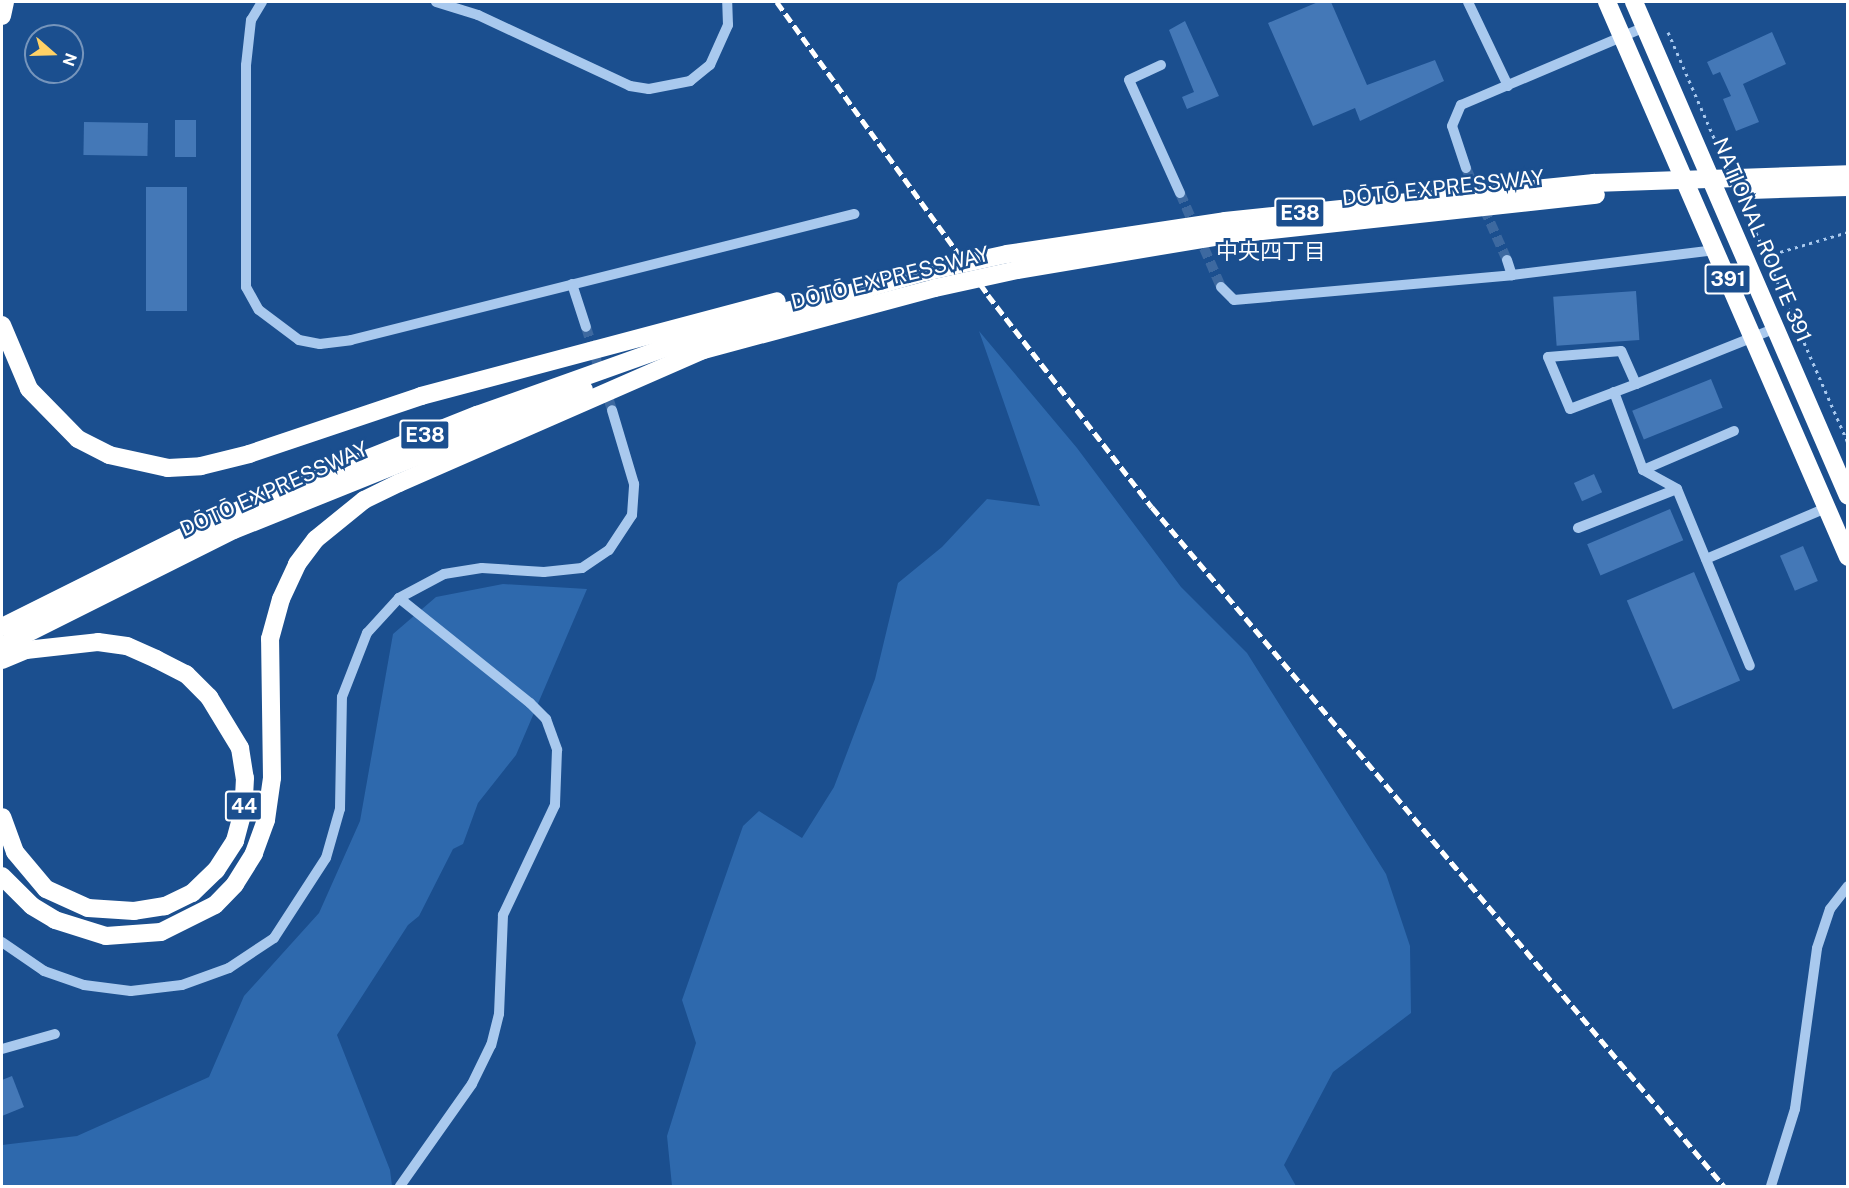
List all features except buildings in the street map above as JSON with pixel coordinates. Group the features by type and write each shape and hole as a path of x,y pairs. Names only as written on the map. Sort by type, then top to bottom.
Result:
{"highway":[{"path":"2,16 5,2"},
{"name":"391","path":"1607,2 1848,557"},
{"name":"NATIONAL ROUTE 391","path":"1634,2 1848,496"},
{"name":"DŌTŌ EXPRESSWAY","path":"2,627 135,558 348,465 587,374 852,290 925,272 1007,254 1248,218 1595,189 1848,174"},
{"name":"DŌTŌ EXPRESSWAY","path":"2,646 130,578 353,479 578,391 708,348 935,288 1017,270 1226,235 1595,189 1848,187"},
{"path":"2,325 29,389 78,439 109,455 168,468 201,466 249,454 422,396 760,304 852,290"},
{"path":"2,876 32,906 55,920 106,936 161,932 214,905 235,884 254,853 266,820 272,778 270,639 280,599 297,564 316,539 364,500 708,348"},
{"name":"44","path":"2,660 38,648 98,642 127,646 156,659 186,674 209,697 240,748 245,778 235,841 216,870 192,893 165,906 134,911 88,908 46,889 15,852 2,817"}],"street":[{"path":"262,2 251,20 246,65 246,287 278,328 299,340 320,344 351,340 854,213"},
{"path":"436,2 478,15 630,86 649,89 690,81 710,65 728,25 727,2"},
{"path":"1468,2 1508,86"},
{"path":"1467,168 1452,126 1461,105 1645,27"},
{"path":"1161,65 1129,80 1180,194"},
{"path":"1221,287 1234,300 1512,275 1715,250"},
{"path":"1507,260 1512,275"},
{"path":"572,284 586,327"},
{"path":"1636,384 1622,351 1548,357 1570,409 1636,384 1776,328"},
{"path":"1614,392 1643,470 1677,489 1750,666"},
{"path":"2,942 44,971 84,985 131,991 182,986 229,968 274,938 326,858 340,809 342,697 351,665 367,633 399,598 444,574 482,568 544,572 582,568 609,550 632,515 634,484 612,410"},
{"path":"1643,470 1734,431"},
{"path":"1578,528 1677,489"},
{"path":"1706,559 1826,508"},
{"path":"399,598 546,719 557,750 555,805 503,915 499,1014 491,1045 472,1084 400,1186"},
{"path":"1771,1186 1795,1109 1817,948 1830,909 1848,886"},
{"path":"2,1049 55,1034"}],"path":[{"path":"1664,23 1729,171"},
{"path":"1743,203 1848,442"},
{"path":"1766,256 1848,232"}],"shaded area":[{"path":"979,331 1077,448 1181,587 1247,653 1386,874 1410,946 1411,1013 1333,1072 1284,1165 1296,1186 672,1186 667,1136 696,1043 682,1000 743,826 759,811 802,838 834,787 875,679 898,583 942,547 987,499 1040,506"},
{"path":"503,584 587,589 516,755 478,803 463,844 453,849 419,916 408,925 337,1035 390,1170 392,1186 2,1186 2,1145 77,1136 209,1077 244,996 319,913 360,821 393,634 436,597"}],"tunnel":[{"path":"1466,168 1507,260"},
{"path":"1180,193 1221,287"},
{"path":"586,327 612,410"}],"railway":[{"path":"777,2 988,295 1152,507 1724,1186"}],"district":[{"name":"中央四丁目","path":"1271,252"}]}
